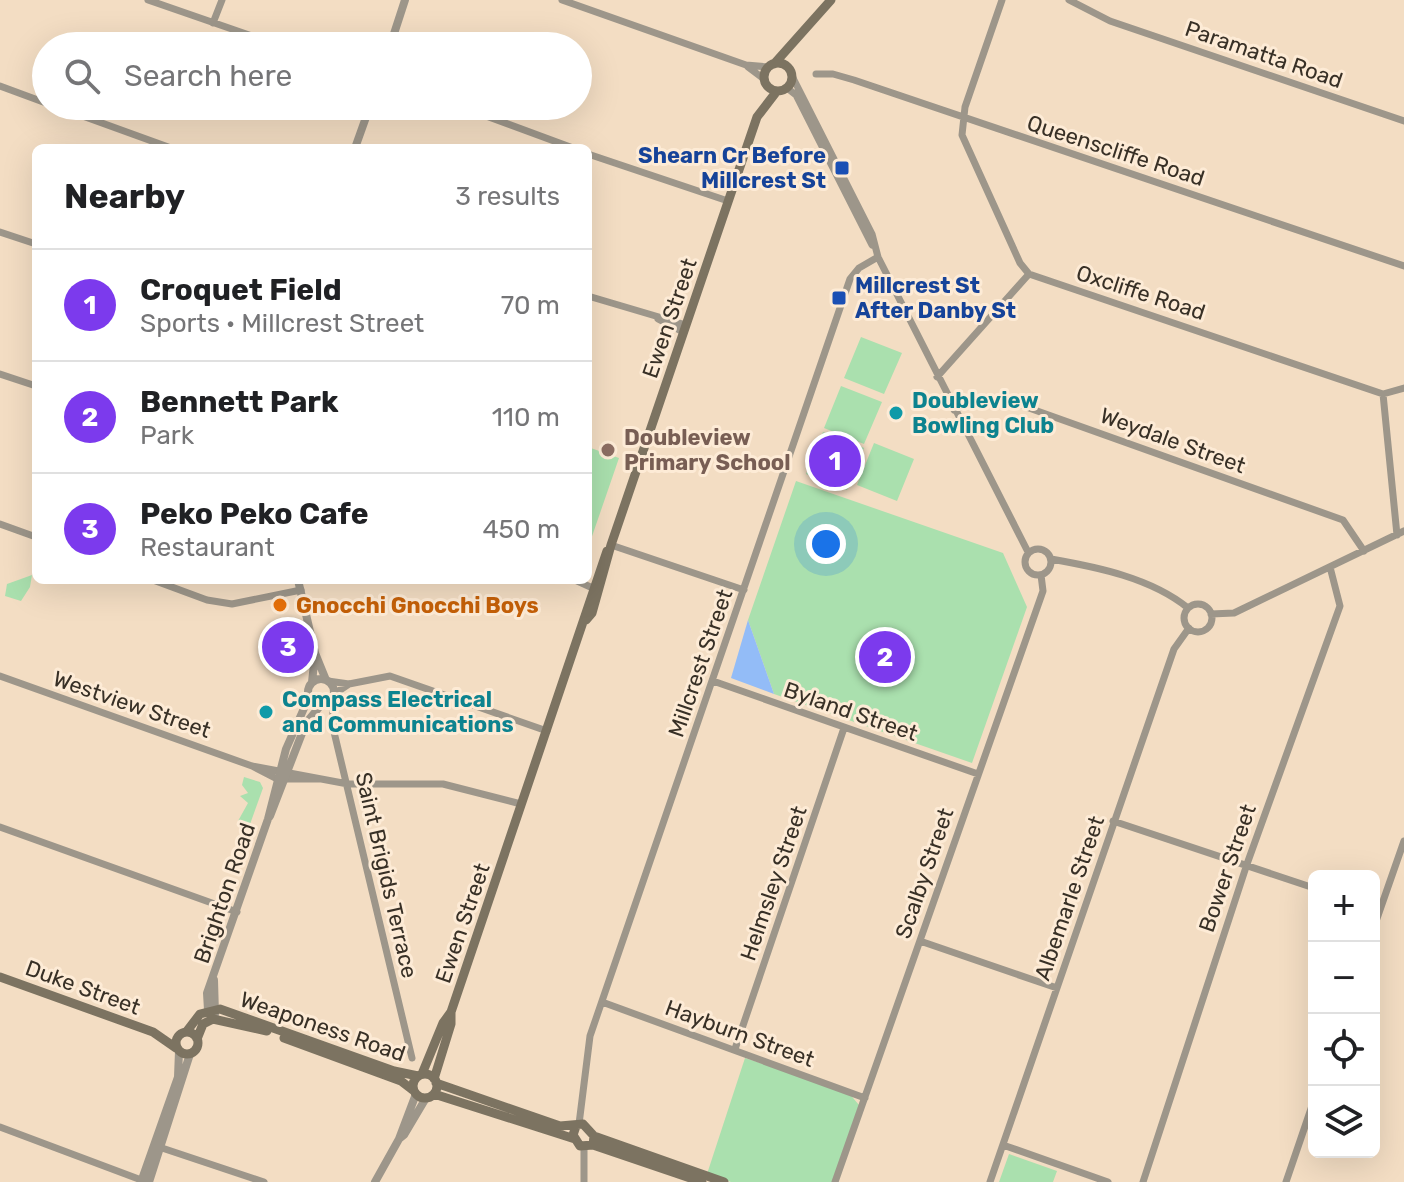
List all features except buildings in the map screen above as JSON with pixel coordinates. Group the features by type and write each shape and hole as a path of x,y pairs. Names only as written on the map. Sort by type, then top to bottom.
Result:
{"main road":[{"name":"Ewen Street","path":"422,1094 420,1075 451,1012 586,620 595,584 765,103 771,65 831,0"},
{"name":"Ewen Street","path":"765,103 782,89 789,71 789,47"},
{"path":"771,65 789,71"},
{"path":"766,82 782,89"},
{"name":"Duke Street","path":"0,977 153,1032 178,1050 190,1054"},
{"name":"Ewen Street","path":"422,1094 435,1081 451,1024 451,1012"},
{"path":"178,1050 183,1032 200,1014 213,1013"},
{"name":"Weaponess Road","path":"190,1054 196,1049 203,1024 213,1013"},
{"name":"Weaponess Road","path":"213,1013 403,1074 420,1075 435,1081"},
{"name":"Weaponess Road","path":"213,1013 401,1081 422,1094 575,1139"},
{"name":"Duke Street","path":"153,1032 183,1032"},
{"path":"183,1032 197,1039"},
{"path":"435,1081 560,1126 580,1126"},
{"path":"580,1126 575,1139 724,1182"},
{"path":"580,1126 590,1143 702,1182"}],"street":[{"path":"148,0 240,32"},
{"path":"213,23 222,0"},
{"path":"395,32 405,0"},
{"path":"562,0 746,65 771,65"},
{"path":"937,377 1029,274 1020,263 965,145 963,117 1002,0"},
{"name":"Paramatta Road","path":"1069,0 1110,21 1404,121"},
{"path":"746,65 766,82"},
{"path":"789,71 872,234 873,247"},
{"name":"Queenscliffe Road","path":"816,74 833,74 1404,266"},
{"path":"0,86 32,98"},
{"path":"782,89 796,95 865,237 873,247 1028,552"},
{"path":"94,120 160,144"},
{"path":"356,144 365,120"},
{"path":"497,120 562,144"},
{"path":"592,155 728,201"},
{"path":"0,232 32,243"},
{"name":"Millcrest Street","path":"580,1126 585,1055 602,1002 850,279 859,268 878,257"},
{"name":"Oxcliffe Road","path":"1029,274 1383,394"},
{"path":"592,297 685,328"},
{"path":"0,374 32,385"},
{"path":"1188,608 1203,605 1211,614 1234,613 1400,533 1383,394 1404,388"},
{"name":"Weydale Street","path":"954,410 978,400 1001,398 1343,520 1364,551"},
{"path":"0,524 32,536"},
{"path":"611,545 744,590"},
{"path":"1041,575 1030,573 1024,564 1028,552 1035,548 1045,550 1051,559 1125,577 1171,594 1188,608"},
{"name":"Scalby Street","path":"835,1182 1043,591 1041,575 1049,569 1051,559"},
{"name":"Bower Street","path":"1143,1182 1247,864 1340,606 1330,567"},
{"path":"164,584 207,600 232,604 301,590"},
{"path":"299,584 315,653 333,697"},
{"path":"1188,608 1184,617 1189,628"},
{"name":"Albemarle Street","path":"990,1182 1174,649 1189,628 1202,631 1211,622 1211,614"},
{"path":"315,653 309,697 321,705 349,684"},
{"name":"Westview Street","path":"0,676 283,776 348,784 443,784 521,804"},
{"path":"312,682 327,680 349,684 390,676 547,731"},
{"name":"Byland Street","path":"713,681 978,774"},
{"name":"Brighton Road","path":"213,1013 207,993 309,697"},
{"name":"Saint Brigids Terrace","path":"333,697 334,717 348,784 412,1058"},
{"name":"Brighton Road","path":"283,776 306,723 321,705"},
{"name":"Helmsley Street","path":"735,1049 844,728"},
{"path":"1113,821 1308,886"},
{"path":"0,827 237,912"},
{"path":"1380,902 1404,841"},
{"path":"920,941 1057,988"},
{"name":"Hayburn Street","path":"602,1002 865,1098"},
{"path":"157,1147 178,1077 178,1050"},
{"path":"0,1127 145,1181 190,1054"},
{"path":"375,1182 404,1135 422,1094"},
{"path":"1286,1182 1308,1118"},
{"path":"584,1182 590,1143"},
{"path":"1003,1145 1108,1182"},
{"path":"157,1147 264,1182"}],"green space":[{"path":"861,337 902,353 884,394 844,378"},
{"path":"841,386 882,402 864,444 824,428"},
{"path":"823,432 864,448 847,490 806,474"},
{"path":"874,443 914,459 897,501 857,485"},
{"path":"592,448 619,458 592,536"},
{"path":"796,481 1003,553 1027,607 972,763 774,694 748,620"},
{"path":"32,575 30,587 21,601 5,596 7,584"},
{"path":"244,777 260,782 263,788 249,827 238,821 248,803 240,796 248,793 242,785"},
{"path":"745,1058 848,1092 859,1105 832,1182 731,1182 707,1174"},
{"path":"1009,1154 1057,1171 1053,1182 999,1182"}],"water":[{"path":"748,620 774,694 731,678"}],"place":[{"name":"Shearn Cr Before Millcrest St","path":"842,168"},
{"name":"Millcrest St After Danby St","path":"839,298"},
{"name":"Doubleview Bowling Club","path":"896,413"},
{"name":"Doubleview Primary School","path":"608,450"},
{"name":"Croquet Field","path":"835,461"},
{"name":"Gnocchi Gnocchi Boys","path":"280,605"},
{"name":"Peko Peko Cafe","path":"288,647"},
{"name":"Bennett Park","path":"885,657"},
{"name":"Compass Electrical and Communications","path":"266,712"}]}
